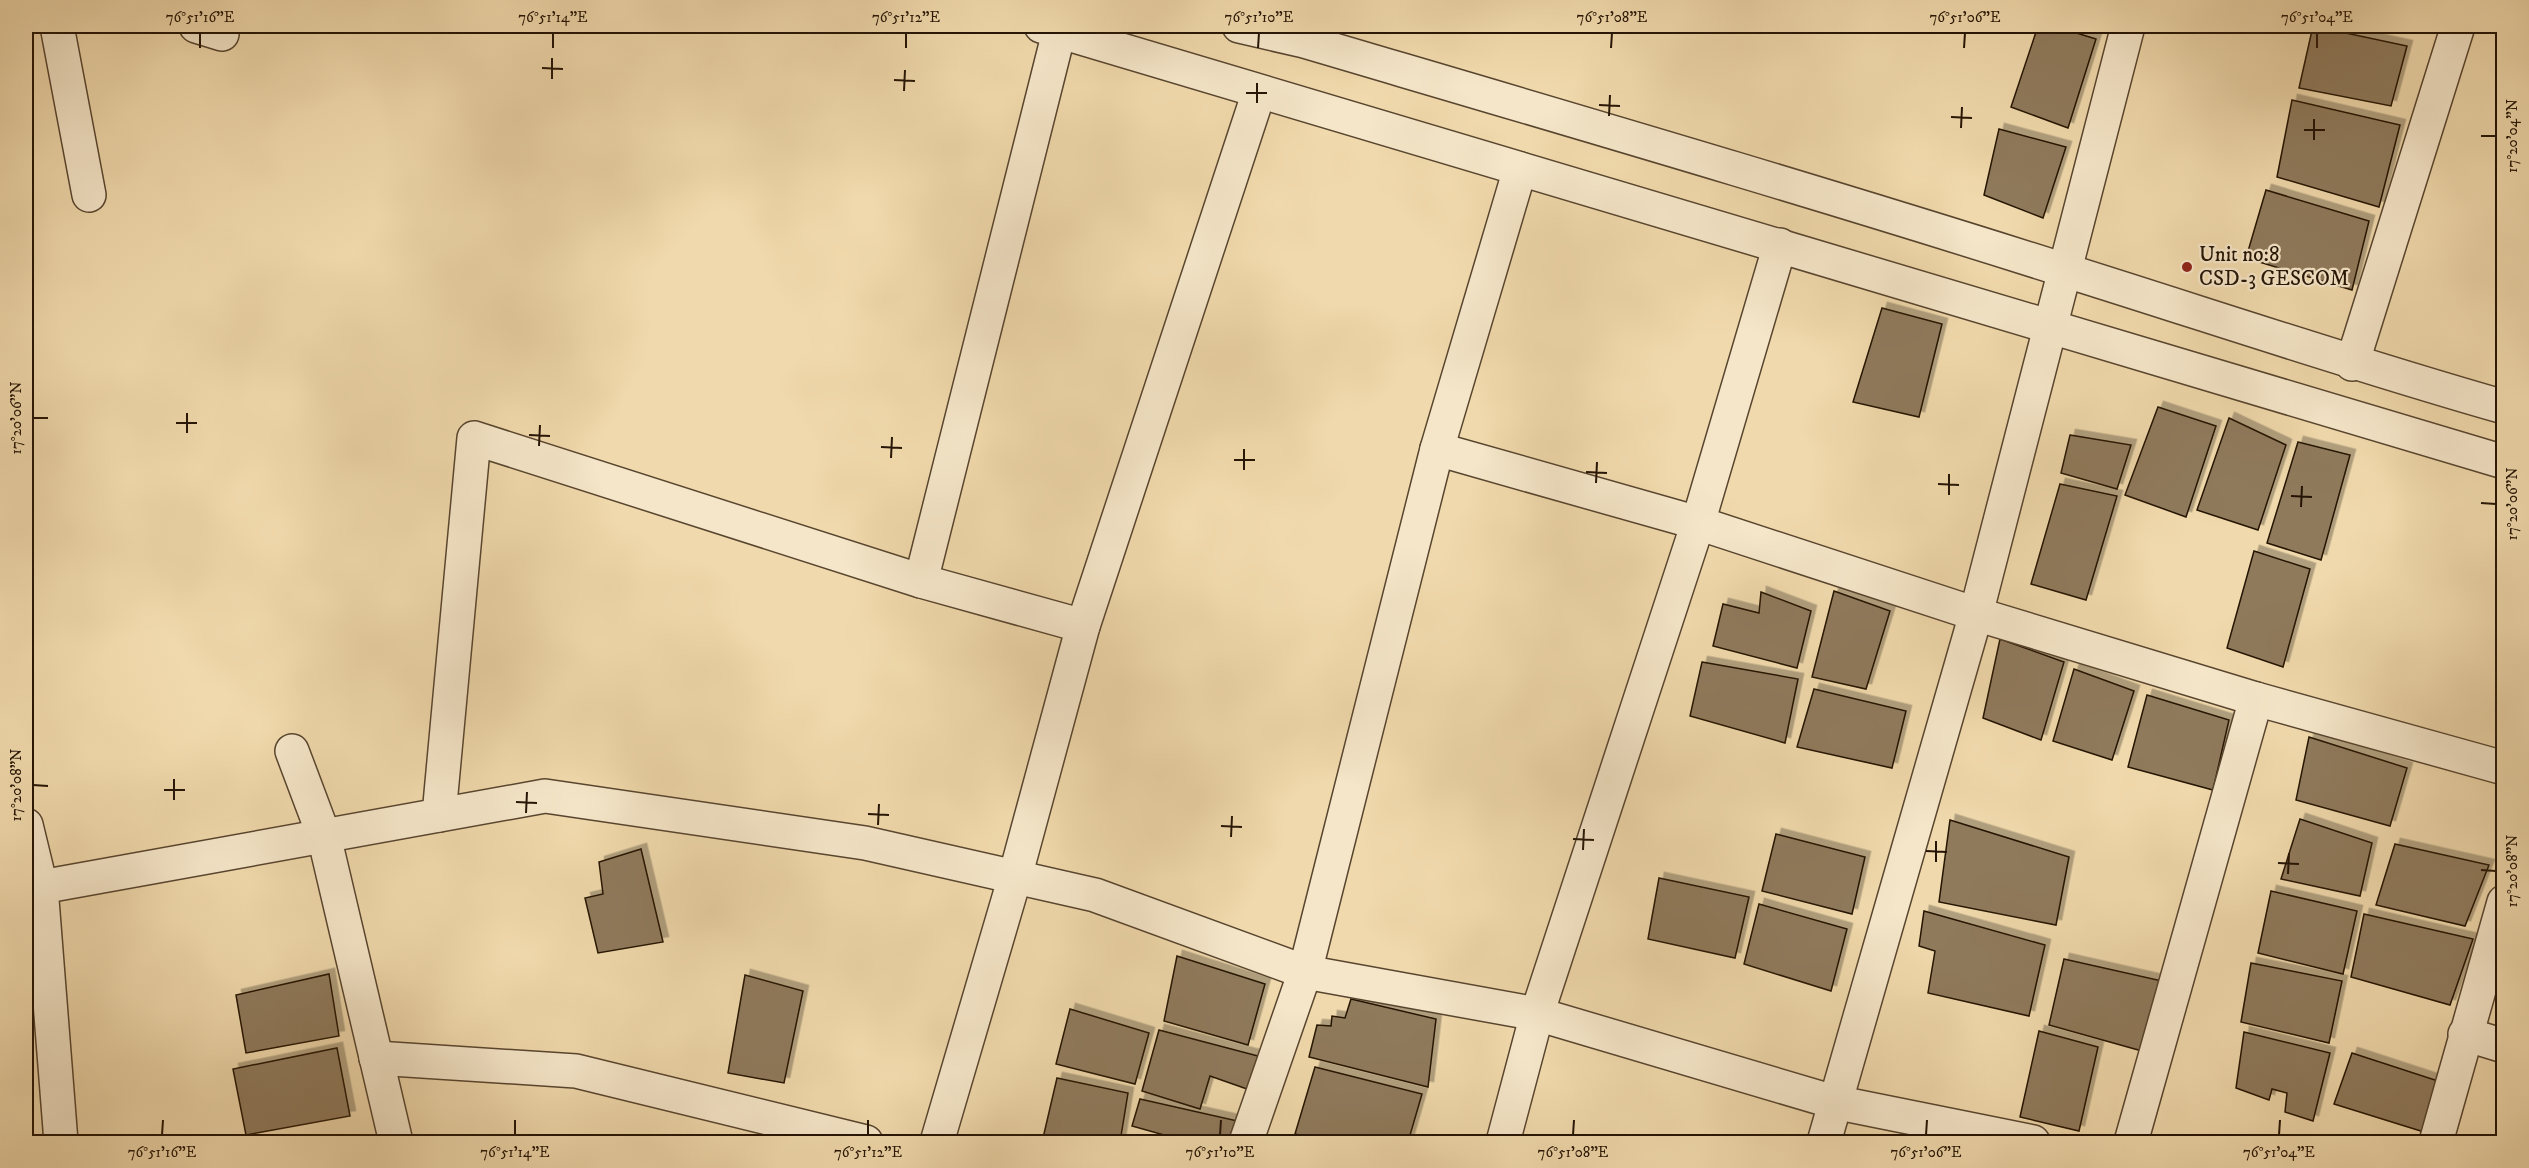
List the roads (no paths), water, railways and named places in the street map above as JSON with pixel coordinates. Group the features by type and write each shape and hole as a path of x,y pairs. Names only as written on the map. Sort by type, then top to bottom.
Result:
{"street":[{"path":"57,26 89,195"},
{"path":"1239,26 1307,33 2066,270 2352,364 2504,407"},
{"path":"1824,1143 1976,614 2128,26"},
{"path":"2352,364 2458,26"},
{"path":"921,581 1050,29 1780,244 2051,328 2504,462"},
{"path":"937,1143 1015,877 1083,626 1259,92"},
{"path":"1246,1143 1305,972 1437,449 1520,169"},
{"path":"1503,1143 1537,1014 1698,523 1780,244"},
{"path":"439,815 474,438 921,581 1083,626"},
{"path":"1437,449 1698,523 1976,614 2256,699 2504,768"},
{"path":"2131,1143 2256,699"},
{"path":"292,751 324,836 396,1143"},
{"path":"41,887 545,796 865,843 1095,895 1305,972 1537,1014 1834,1102 2034,1143"},
{"path":"26,825 41,887 61,1143"},
{"path":"2436,1143 2504,902"},
{"path":"2466,1034 2504,1046"},
{"path":"376,1058 576,1071 866,1143"}],"place":[{"name":"Unit no:8 CSD-3 GESCOM","path":"2187,267"}]}
